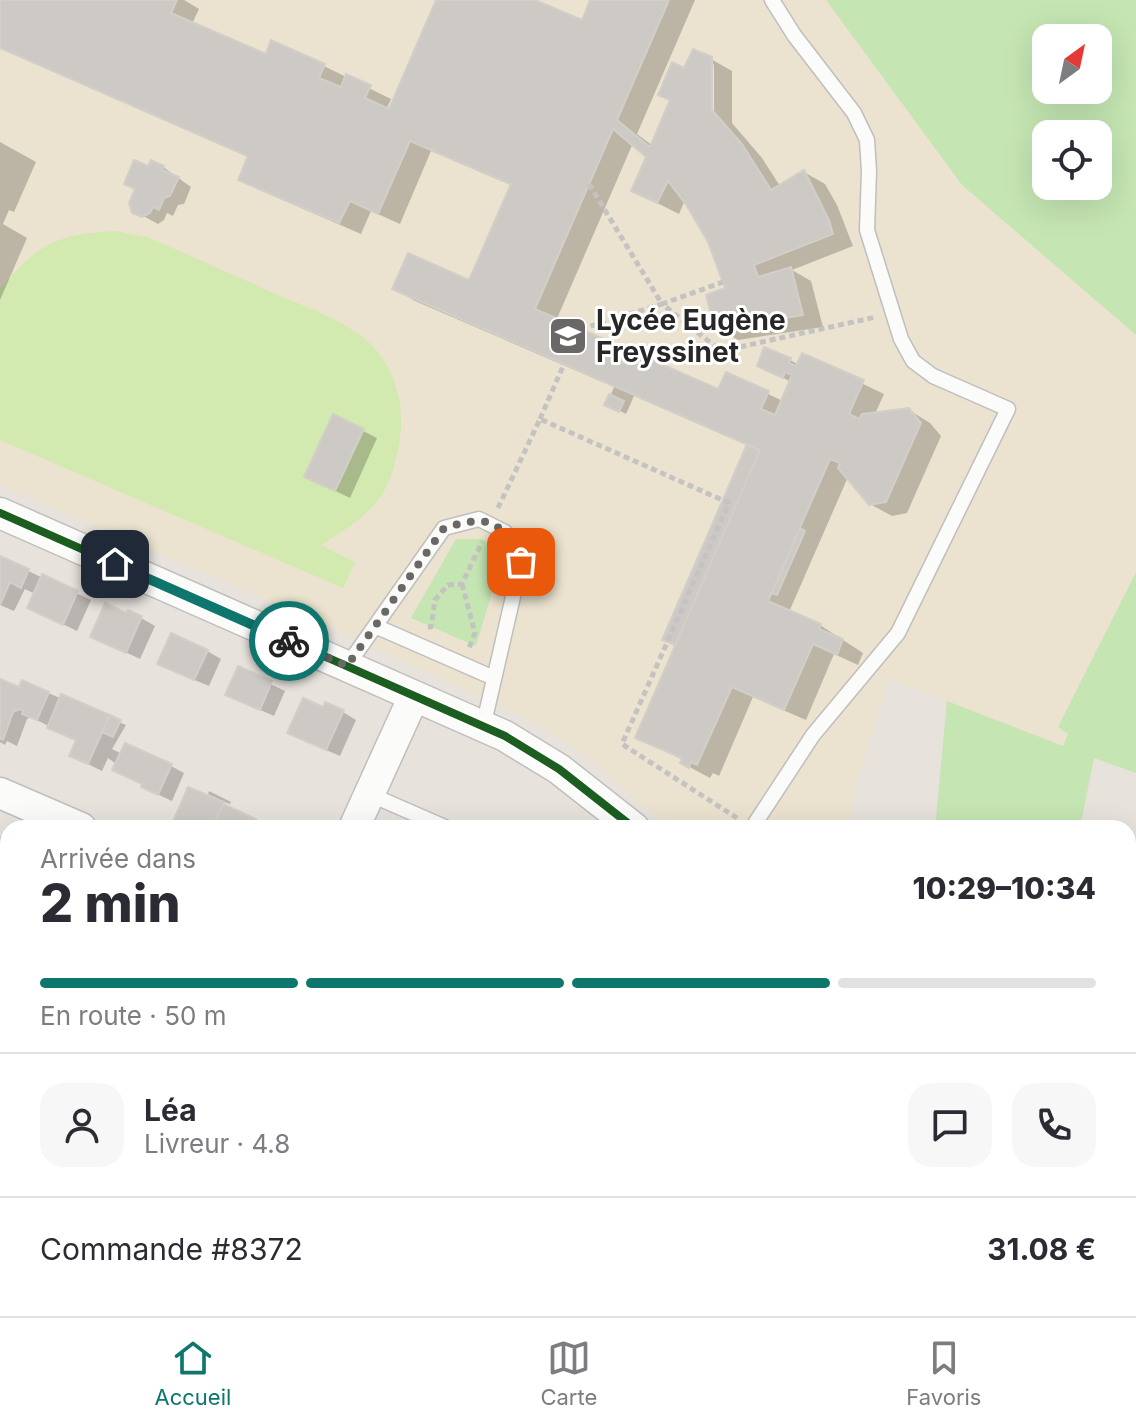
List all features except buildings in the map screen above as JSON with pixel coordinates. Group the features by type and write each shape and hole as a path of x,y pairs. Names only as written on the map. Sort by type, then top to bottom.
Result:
{"street":[{"path":"0,513 505,736 559,769 624,820"},
{"path":"358,820 414,696"},
{"path":"0,793 62,820"}],"lane":[{"path":"757,820 813,735 898,633 1008,409 933,376 913,361 901,339 867,230 867,140 854,113 794,35 772,0"},
{"path":"347,666 444,528 479,519 505,532 521,562 483,727"},
{"path":"375,626 494,678"},
{"path":"369,794 429,820"}],"path":[{"path":"589,184 662,304 721,351 892,313"},
{"path":"581,329 723,282"},
{"path":"464,665 475,633 462,584 564,364"},
{"path":"540,419 729,503 622,744 740,820"},
{"path":"399,636 408,627 431,627 435,600 448,585 462,584"}],"shaded area":[{"name":"Lycée Eugène Freyssinet","path":"0,0 961,0 1136,21 1136,572 1058,727 1069,734 1063,746 889,679 855,790 850,820 659,820 586,756 551,732 314,620 0,485"}],"green space":[{"path":"826,0 1136,0 1136,335 962,185"},
{"path":"115,231 147,237 328,316 367,341 384,360 398,392 400,438 391,477 376,503 321,545 355,562 343,588 0,440 0,289 26,261 50,244 77,235"},
{"path":"456,539 483,539 502,559 476,646 411,618"},
{"path":"1136,572 1136,773 1094,758 1082,820 936,820 947,701 1063,746 1068,734 1058,727"}],"cycle path":[{"path":"0,513 505,736 559,769 624,820"}],"way so far":[{"path":"289,641 347,666 444,528 479,519 505,532 521,562"}],"place":[{"name":"Lycée Eugène Freyssinet","path":"568,336"}],"route":[{"path":"115,564 289,641"}]}
